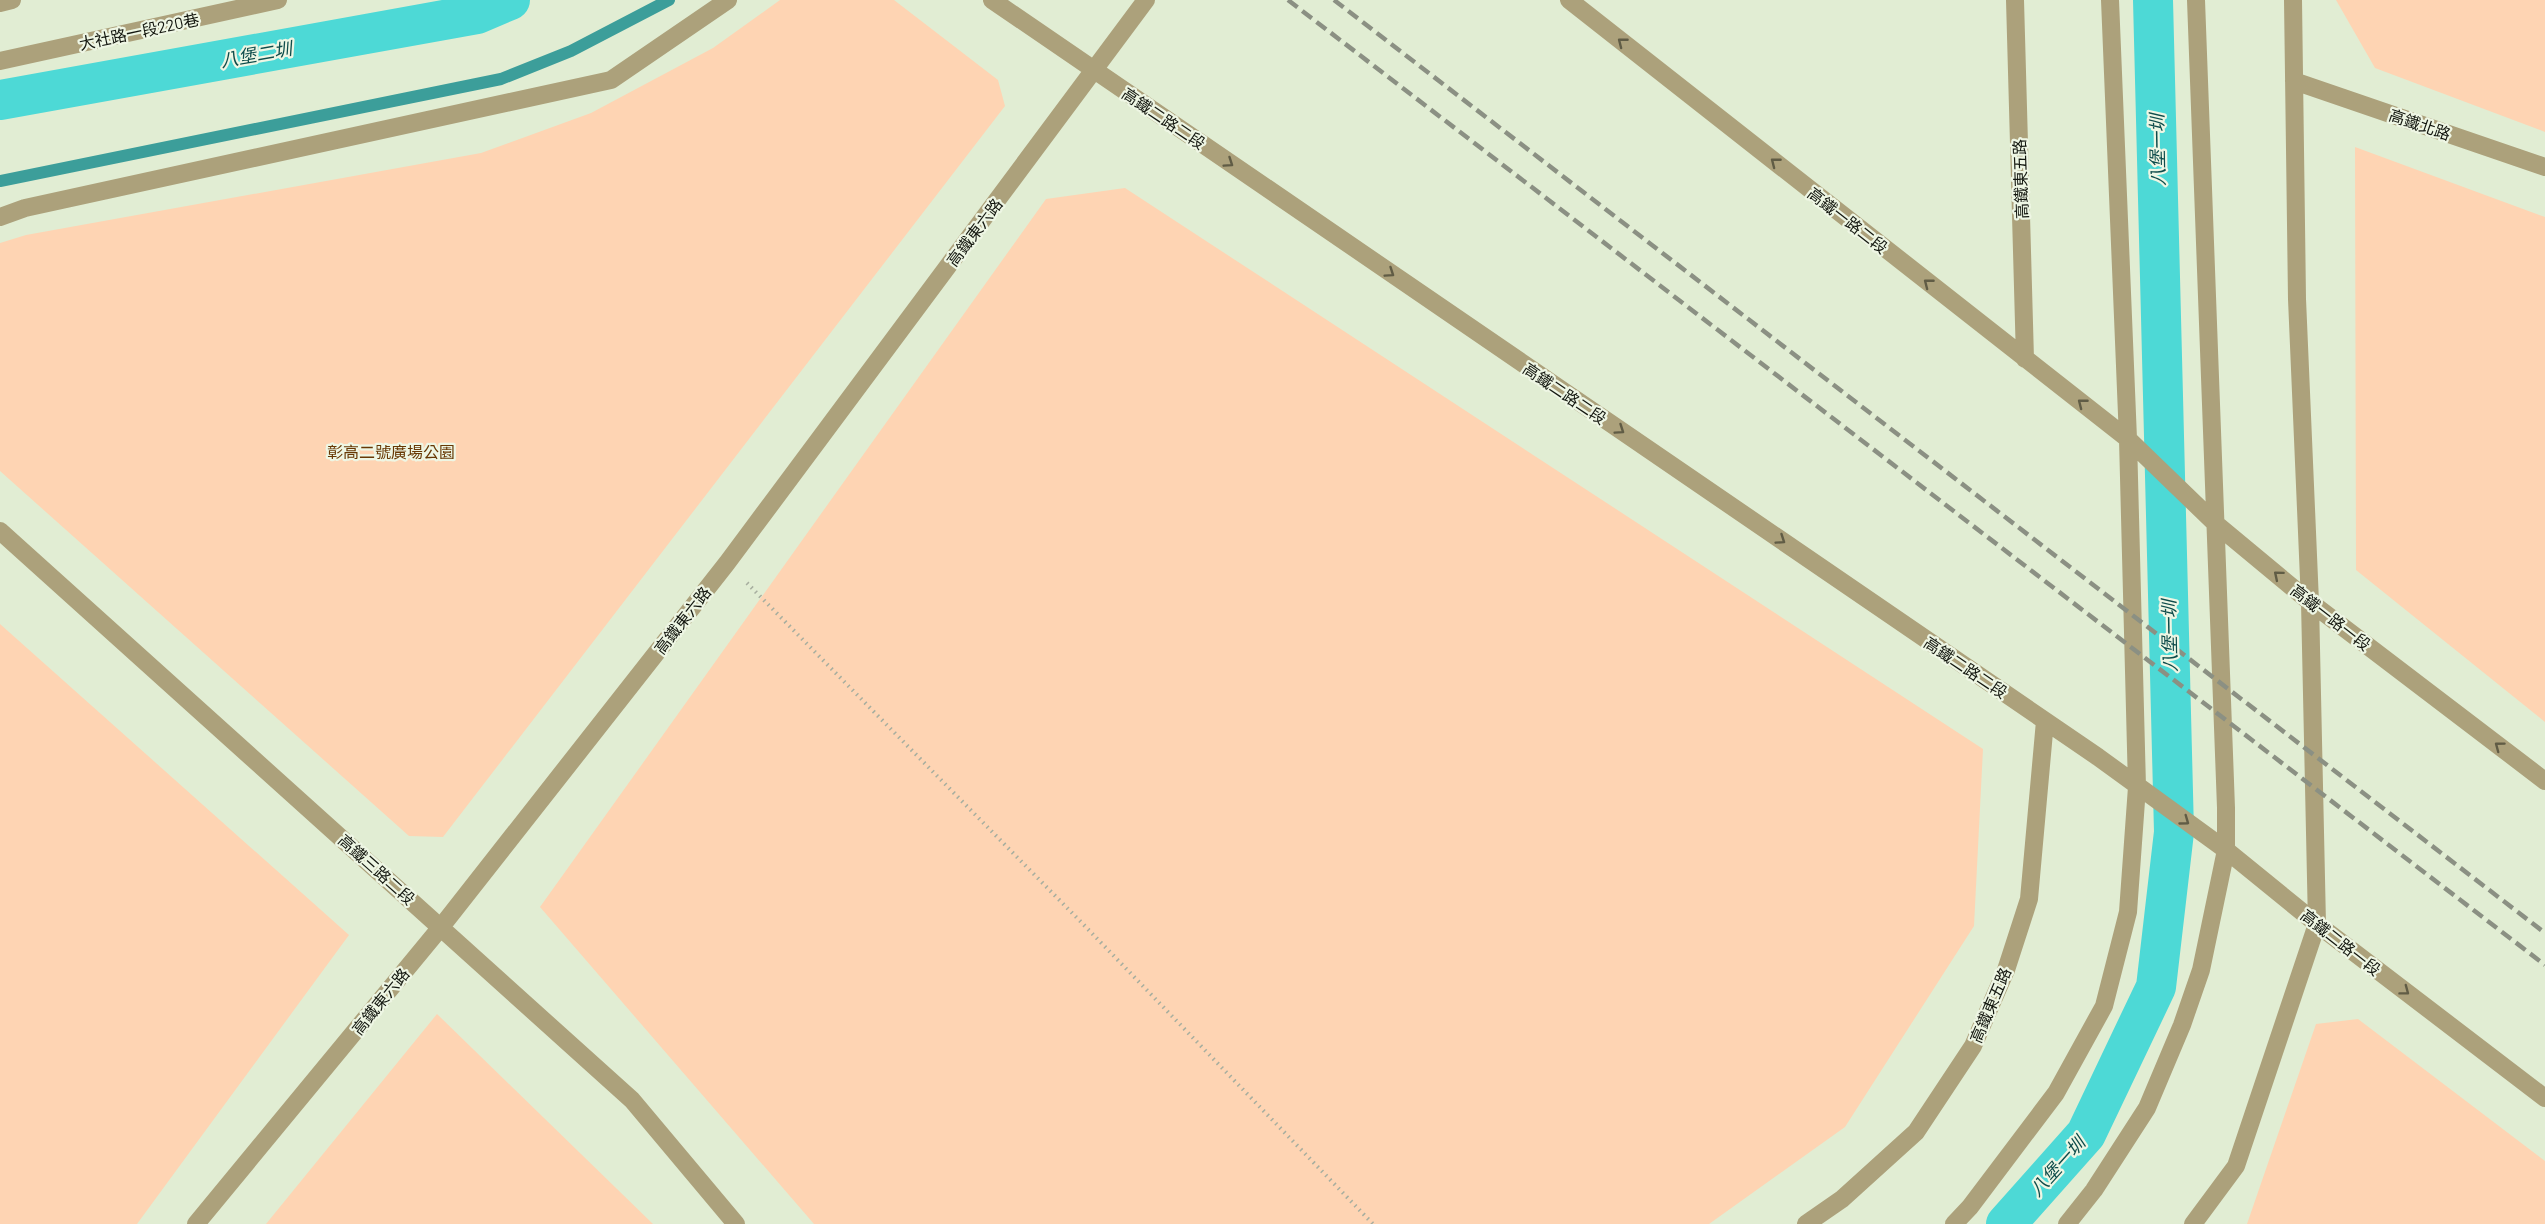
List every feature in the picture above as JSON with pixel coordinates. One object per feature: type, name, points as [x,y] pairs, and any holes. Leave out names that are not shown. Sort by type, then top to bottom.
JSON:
[{"type":"street","points":[[0,3],[12,0]]},
{"type":"street","name":"大社路一段220巷","points":[[0,61],[278,0]]},
{"type":"street","points":[[0,217],[25,208],[610,80],[728,0]]},
{"type":"street","name":"高鐵二路二段","points":[[992,0],[2045,721],[2137,787]]},
{"type":"street","name":"高鐵東六路","points":[[196,1224],[441,927],[727,562],[1146,0]]},
{"type":"street","name":"高鐵一路二段","points":[[1569,0],[2128,439]]},
{"type":"street","name":"高鐵東五路","points":[[2014,0],[2025,359]]},
{"type":"street","points":[[1954,1224],[1970,1208],[2056,1093],[2104,1006],[2128,912],[2137,787],[2128,439],[2110,0]]},
{"type":"street","points":[[2067,1224],[2094,1190],[2147,1108],[2182,1025],[2201,970],[2226,850],[2196,0]]},
{"type":"street","points":[[2193,1224],[2236,1166],[2317,924],[2310,602],[2297,299],[2293,0]]},
{"type":"street","name":"高鐵北路","points":[[2294,81],[2545,166]]},
{"type":"street","name":"高鐵一路一段","points":[[2128,439],[2216,524],[2310,602],[2545,781]]},
{"type":"street","name":"高鐵三路二段","points":[[0,531],[632,1100],[735,1224]]},
{"type":"street","name":"高鐵東五路","points":[[1806,1224],[1842,1199],[1916,1132],[1973,1046],[2006,970],[2029,899],[2045,721]]},
{"type":"street","name":"高鐵二路一段","points":[[2137,787],[2226,850],[2317,924],[2545,1098]]},
{"type":"path","points":[[727,562],[1090,931],[1373,1224]]},
{"type":"shaded area","points":[[0,0],[2545,0],[2545,1224],[0,1224]]},
{"type":"green space","name":"彰高二號廣場公園","points":[[780,0],[894,0],[998,80],[1005,106],[443,837],[409,836],[0,471],[0,243],[26,235],[481,153],[591,113],[713,48]]},
{"type":"green space","points":[[2336,0],[2545,0],[2545,132],[2375,68]]},
{"type":"green space","points":[[2355,147],[2545,217],[2545,722],[2356,570]]},
{"type":"green space","points":[[1125,188],[1983,749],[1974,926],[1845,1127],[1709,1224],[814,1224],[540,907],[1046,199]]},
{"type":"green space","points":[[0,624],[349,935],[137,1224],[0,1224]]},
{"type":"green space","points":[[437,1014],[653,1224],[266,1224]]},
{"type":"green space","points":[[2358,1019],[2545,1161],[2545,1224],[2247,1224],[2316,1024]]},
{"type":"waterway","name":"八堡二圳","points":[[0,100],[477,14],[510,0]]},
{"type":"waterway","points":[[0,181],[501,79],[571,51],[669,0]]},
{"type":"waterway","name":"八堡一圳","points":[[2006,1224],[2086,1134],[2156,987],[2174,832],[2153,0]]},
{"type":"railway","points":[[1288,0],[2545,965]]},
{"type":"railway","points":[[1334,0],[2545,933]]}]
